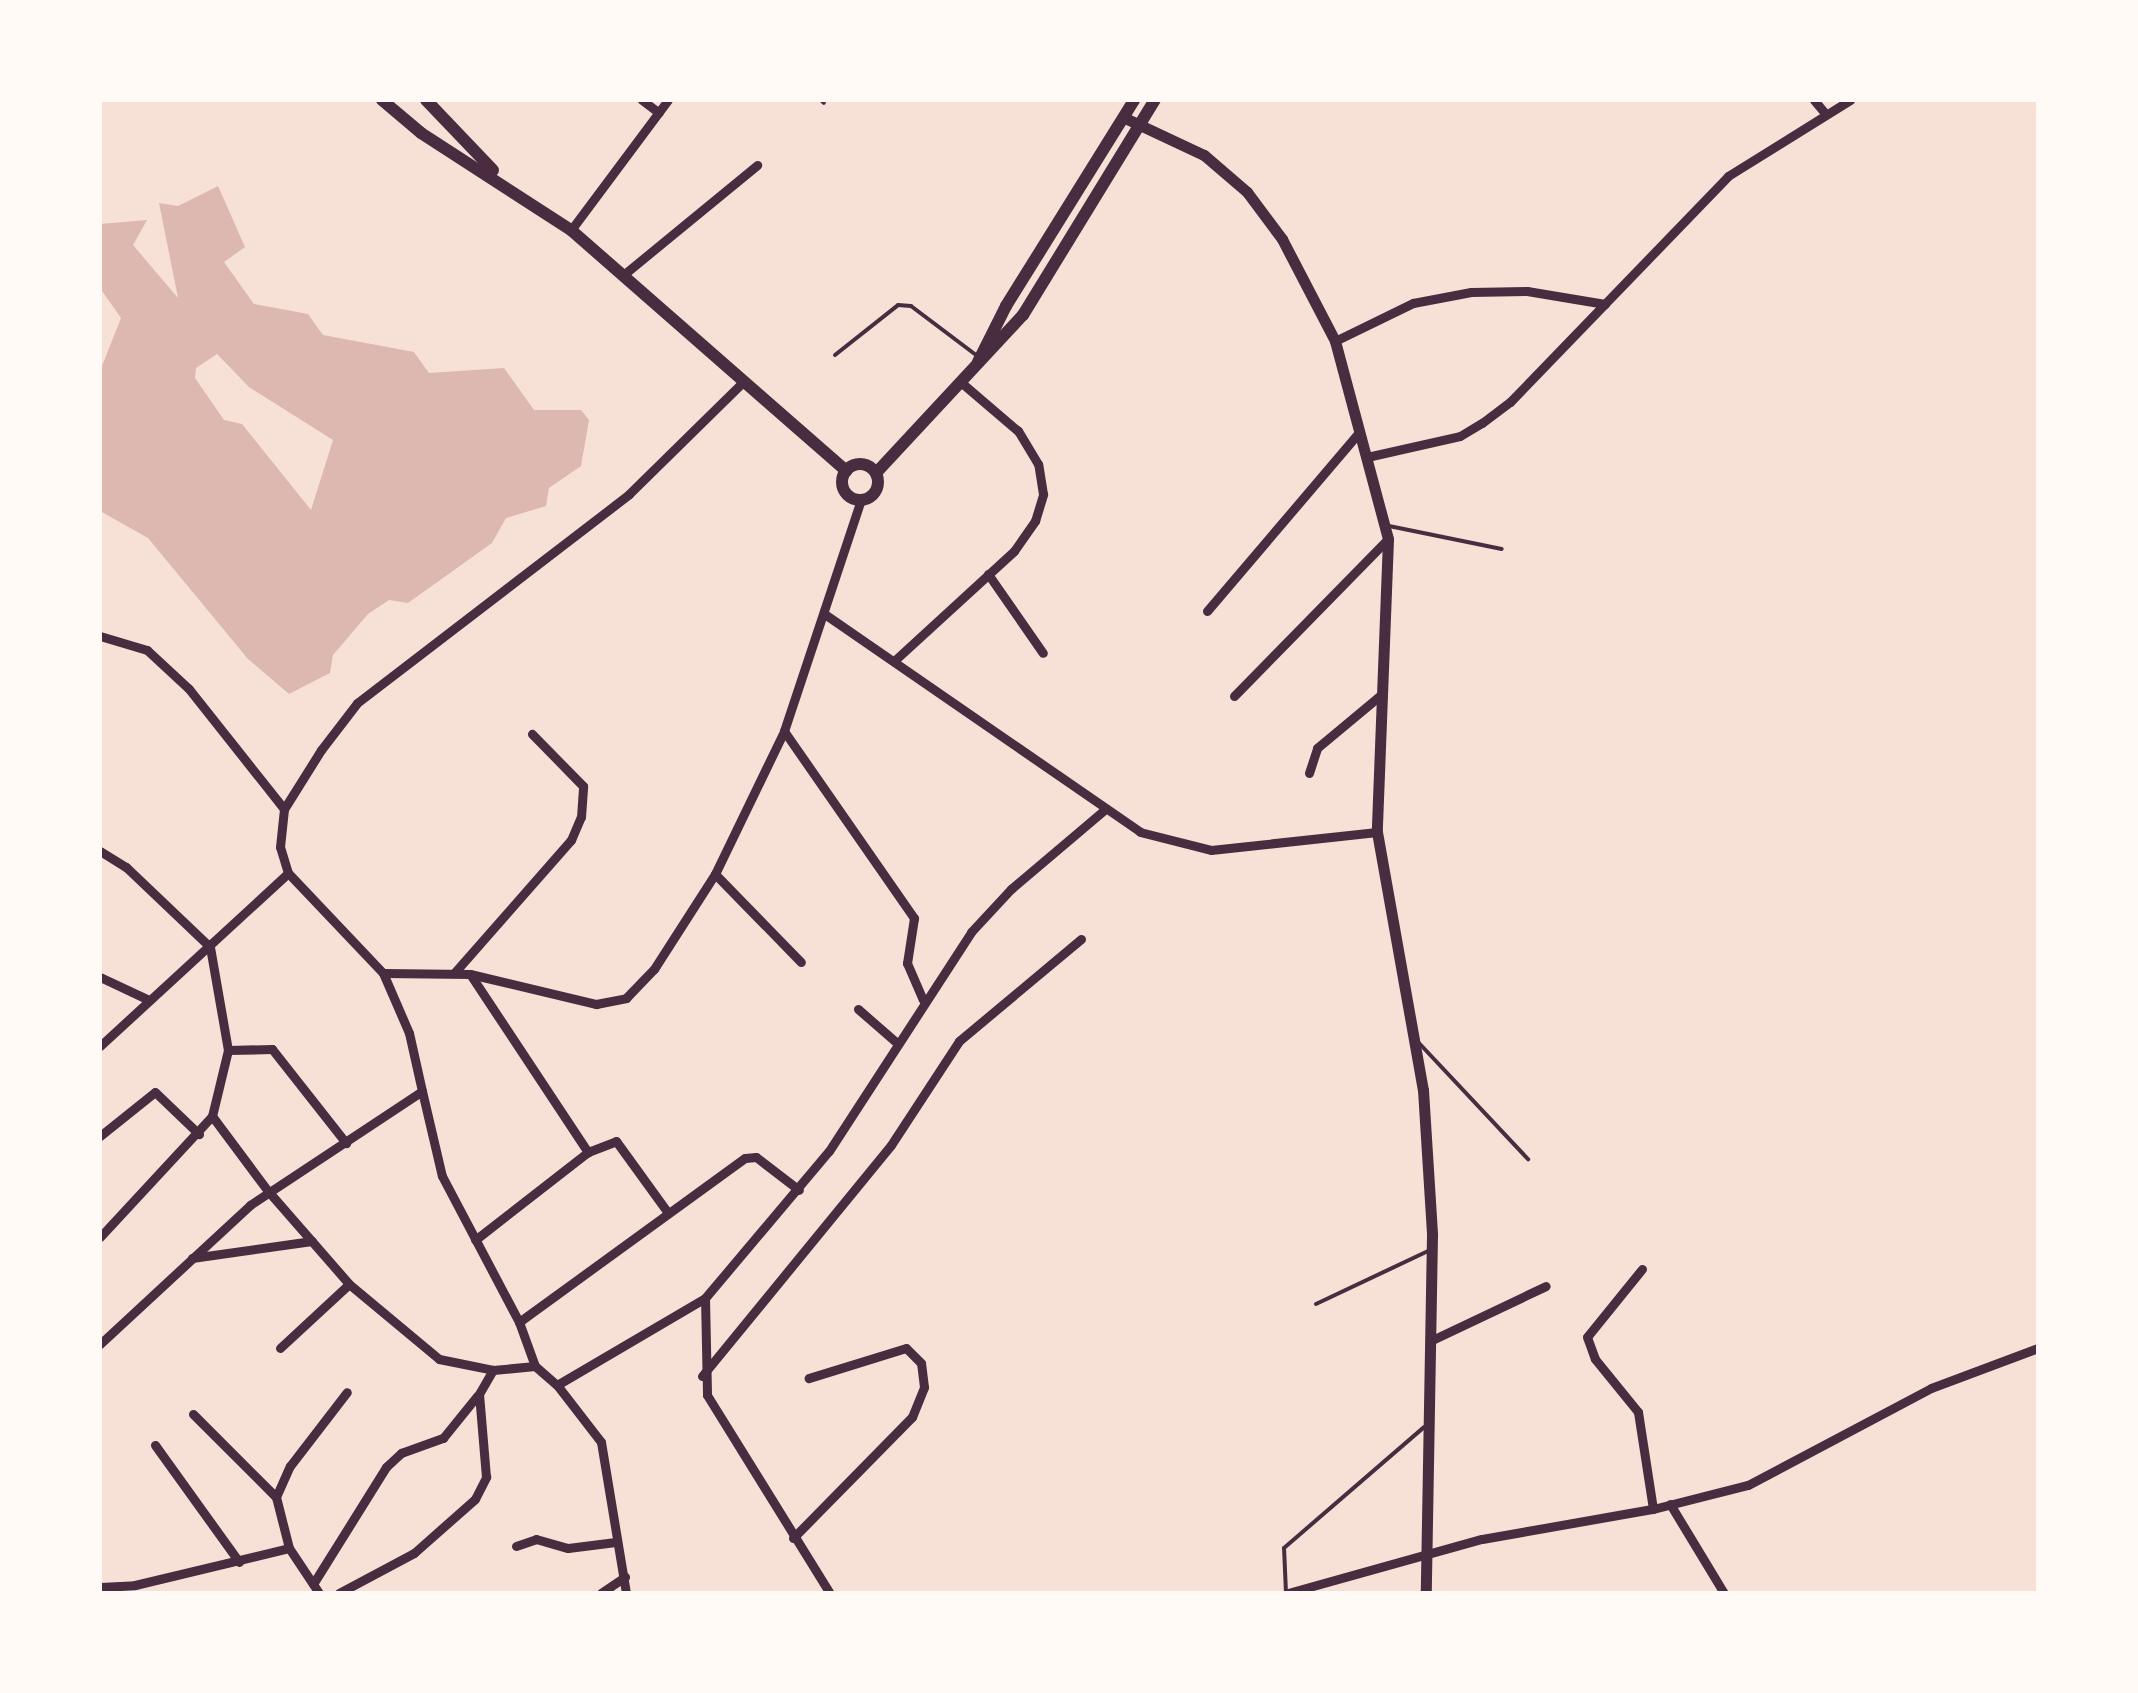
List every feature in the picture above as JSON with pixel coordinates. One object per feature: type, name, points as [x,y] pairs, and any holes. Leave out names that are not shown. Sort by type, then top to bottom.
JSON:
[{"type":"main road","points":[[382,100],[421,133],[505,182],[572,230],[742,383],[846,470]]},
{"type":"main road","points":[[426,100],[505,182]]},
{"type":"main road","points":[[968,379],[1134,100]]},
{"type":"main road","points":[[846,470],[846,493],[862,500],[876,490],[876,473],[968,379],[1023,315],[1155,100]]},
{"type":"main road","points":[[846,470],[862,464],[876,473]]},
{"type":"street","points":[[642,100],[659,113]]},
{"type":"street","points":[[572,230],[668,100]]},
{"type":"street","points":[[1814,100],[1825,114]]},
{"type":"street","points":[[1367,456],[1460,436],[1482,423],[1605,304],[1728,176],[1843,101]]},
{"type":"street","points":[[1126,118],[1204,155],[1247,192],[1310,286],[1335,341],[1388,539],[1377,832],[1414,1038],[1432,1248],[1424,1426],[1426,1593]]},
{"type":"street","points":[[622,276],[757,165]]},
{"type":"street","points":[[1335,341],[1413,303],[1471,292],[1527,291],[1605,304]]},
{"type":"street","points":[[894,660],[988,574],[1035,521],[1043,494],[1038,464],[1018,431],[968,379]]},
{"type":"street","points":[[626,1593],[601,1442],[557,1385],[535,1366],[519,1322],[442,1176],[409,1033],[383,973],[288,874],[278,829],[284,808],[357,703],[629,494],[742,383]]},
{"type":"street","points":[[1207,611],[1360,431]]},
{"type":"street","points":[[383,973],[470,974],[578,1002],[626,998],[654,970],[715,874],[784,732],[862,500]]},
{"type":"street","points":[[1234,696],[1388,539]]},
{"type":"street","points":[[988,574],[1043,653]]},
{"type":"street","points":[[826,615],[1104,810],[1177,845],[1246,848],[1377,832]]},
{"type":"street","points":[[100,636],[147,650],[189,689],[284,808]]},
{"type":"street","points":[[1309,773],[1317,748],[1385,691]]},
{"type":"street","points":[[784,732],[914,918],[907,963],[922,1000]]},
{"type":"street","points":[[455,972],[571,840],[580,817],[583,786],[532,734]]},
{"type":"street","points":[[557,1385],[705,1298],[799,1190],[922,1000],[1010,888],[1104,810]]},
{"type":"street","points":[[100,852],[126,867],[210,947],[228,1050],[212,1116],[100,1237]]},
{"type":"street","points":[[100,1046],[288,874]]},
{"type":"street","points":[[715,874],[801,962]]},
{"type":"street","points":[[702,1376],[891,1146],[959,1041],[1081,939]]},
{"type":"street","points":[[470,974],[588,1152]]},
{"type":"street","points":[[100,977],[147,999]]},
{"type":"street","points":[[858,1009],[897,1043]]},
{"type":"street","points":[[228,1050],[272,1049],[346,1143]]},
{"type":"street","points":[[100,1344],[268,1192],[422,1091]]},
{"type":"street","points":[[100,1136],[155,1092],[199,1134]]},
{"type":"street","points":[[212,1116],[268,1192],[349,1284],[438,1358],[493,1370],[535,1366]]},
{"type":"street","points":[[476,1240],[588,1152],[616,1140],[666,1210]]},
{"type":"street","points":[[519,1322],[666,1210],[745,1158],[756,1157],[799,1190]]},
{"type":"street","points":[[192,1258],[312,1241]]},
{"type":"street","points":[[1642,1270],[1587,1337],[1596,1358],[1638,1412],[1653,1509]]},
{"type":"street","points":[[280,1348],[349,1284]]},
{"type":"street","points":[[1430,1341],[1546,1286]]},
{"type":"street","points":[[705,1298],[702,1376],[707,1395],[830,1593]]},
{"type":"street","points":[[793,1538],[912,1417],[924,1388],[921,1364],[906,1348],[809,1378]]},
{"type":"street","points":[[1287,1593],[1428,1553],[1653,1509],[1748,1485],[1931,1388],[2038,1348]]},
{"type":"street","points":[[193,1414],[276,1497],[290,1548],[316,1588],[386,1467],[401,1453],[442,1438],[479,1394],[493,1370]]},
{"type":"street","points":[[276,1497],[290,1466],[348,1392]]},
{"type":"street","points":[[339,1593],[414,1553],[475,1498],[486,1477],[479,1394]]},
{"type":"street","points":[[155,1445],[238,1562]]},
{"type":"street","points":[[1670,1504],[1724,1593]]},
{"type":"street","points":[[516,1546],[536,1540],[568,1548],[616,1542]]},
{"type":"street","points":[[100,1587],[238,1562],[290,1548]]},
{"type":"street","points":[[601,1593],[625,1577]]},
{"type":"lane","points":[[835,356],[898,305],[911,306],[980,358]]},
{"type":"lane","points":[[1384,525],[1502,549]]},
{"type":"lane","points":[[1414,1038],[1528,1159]]},
{"type":"lane","points":[[1316,1304],[1432,1248]]},
{"type":"lane","points":[[1287,1593],[1282,1561],[1293,1538],[1424,1426]]},
{"type":"shaded area","points":[[218,186],[245,247],[224,262],[254,304],[308,314],[323,335],[414,352],[429,373],[504,368],[534,410],[581,410],[589,420],[581,466],[549,488],[546,506],[506,518],[492,543],[408,603],[389,600],[368,614],[333,655],[330,673],[289,694],[248,659],[148,538],[100,511],[100,371],[121,318],[100,288],[100,224],[147,220],[133,245],[178,298],[159,203],[178,206]],"holes":[[[217,354],[249,387],[333,440],[311,510],[242,424],[224,420],[195,378],[196,368]]]}]
